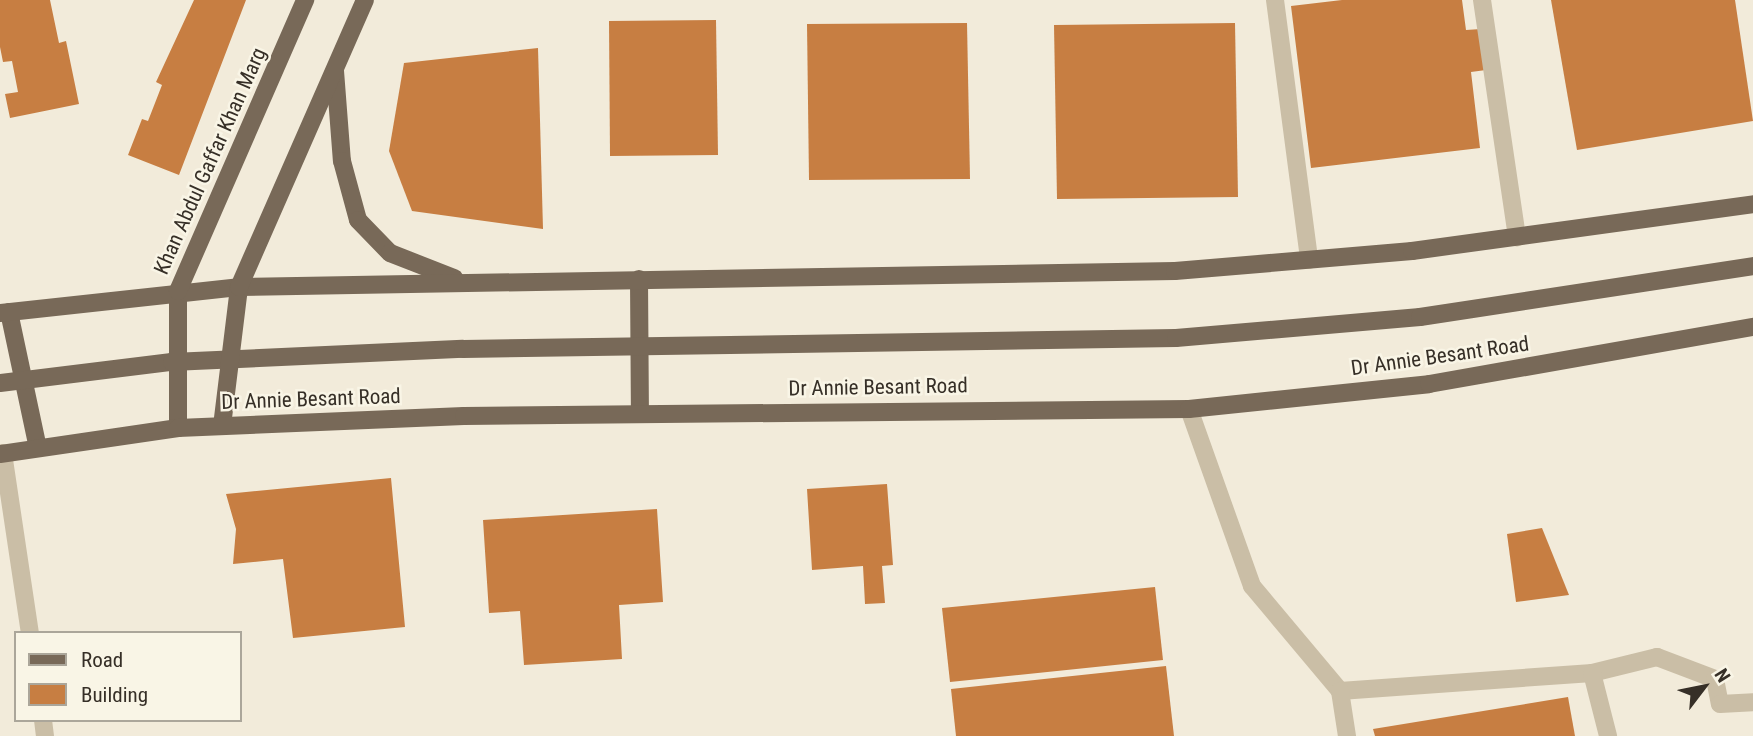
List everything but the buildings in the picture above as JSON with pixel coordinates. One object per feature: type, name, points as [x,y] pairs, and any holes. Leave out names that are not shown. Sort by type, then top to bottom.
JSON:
[{"type":"main road","name":"Khan Abdul Gaffar Khan Marg","points":[[178,428],[178,291],[305,0]]},
{"type":"main road","points":[[222,426],[239,287],[365,0]]},
{"type":"main road","points":[[335,67],[342,160],[358,220],[390,253],[462,282]]},
{"type":"main road","points":[[38,448],[5,312],[178,291],[239,287],[1175,271],[1308,260],[1517,237],[1753,204]]},
{"type":"main road","name":"Dr Annie Besant Road","points":[[0,383],[172,362],[463,349],[1176,338],[1420,317],[1753,266]]},
{"type":"main road","points":[[639,279],[640,413]]},
{"type":"main road","name":"Dr Annie Besant Road","points":[[2,454],[178,428],[222,426],[640,413],[1189,410],[1429,384],[1753,327]]},
{"type":"lane","points":[[1275,0],[1308,260]]},
{"type":"lane","points":[[1482,0],[1517,237]]},
{"type":"lane","points":[[1189,410],[1252,586],[1340,691],[1347,736]]},
{"type":"lane","points":[[2,454],[30,631]]},
{"type":"lane","points":[[1340,691],[1592,673],[1657,657],[1715,678],[1720,704],[1753,702]]},
{"type":"lane","points":[[1592,673],[1608,736]]}]
